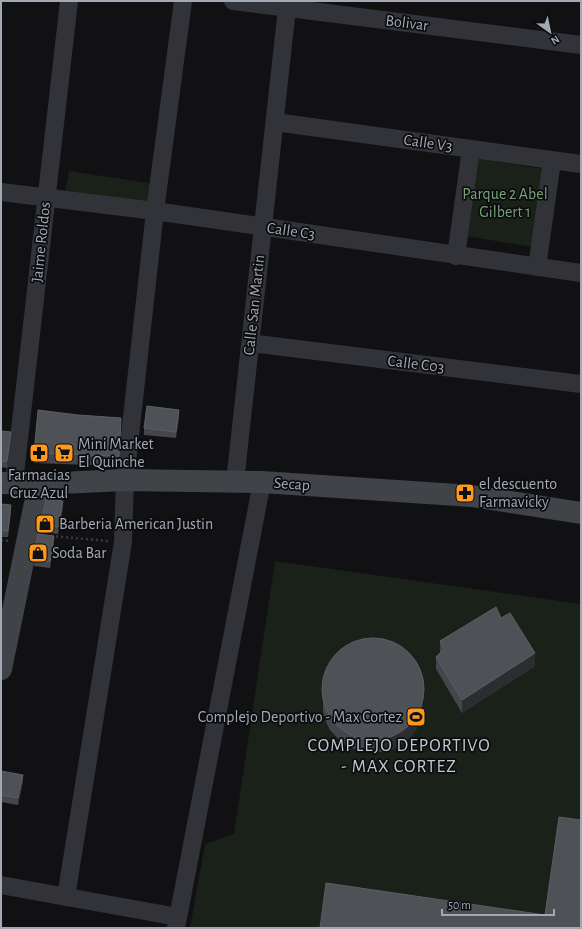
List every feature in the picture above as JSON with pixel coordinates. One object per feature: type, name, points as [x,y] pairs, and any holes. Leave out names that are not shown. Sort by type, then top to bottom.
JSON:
[{"type":"street","name":"Jaime Roldos","points":[[8,483],[46,198],[69,1]]},
{"type":"street","points":[[66,897],[122,542],[125,480],[155,211],[183,1]]},
{"type":"street","name":"Bolivar","points":[[233,1],[255,2],[288,8],[581,45]]},
{"type":"street","name":"Calle San Martin","points":[[235,482],[288,8]]},
{"type":"street","name":"Calle V3","points":[[275,122],[581,164]]},
{"type":"street","points":[[456,256],[471,149]]},
{"type":"street","points":[[537,267],[552,160]]},
{"type":"street","name":"Calle C3","points":[[1,192],[155,211],[581,273]]},
{"type":"street","name":"Calle C03","points":[[250,343],[581,384]]},
{"type":"street","name":"Secap","points":[[8,483],[39,484],[125,480],[262,482],[472,496],[581,513]]},
{"type":"street","points":[[1,885],[66,897],[177,923],[262,482]]},
{"type":"street","points":[[1,670],[39,484]]},
{"type":"path","points":[[29,534],[122,542]]},
{"type":"green space","name":"Parque 2 Abel Gilbert 1","points":[[478,159],[544,169],[532,247],[466,236]]},
{"type":"green space","points":[[69,171],[155,184],[152,202],[65,192]]},
{"type":"green space","name":"Complejo Deportivo - Max Cortez","points":[[275,561],[581,604],[581,832],[545,927],[190,928],[205,844],[234,834]]},
{"type":"building","points":[[147,406],[179,410],[176,432],[144,428]]},
{"type":"building","points":[[38,410],[121,418],[119,456],[34,453]]},
{"type":"building","points":[[1,431],[11,432],[7,461],[1,461]]},
{"type":"building","points":[[46,499],[63,501],[58,527],[41,525]]},
{"type":"building","points":[[1,504],[11,505],[8,531],[1,530]]},
{"type":"building","points":[[38,534],[54,536],[50,562],[34,559]]},
{"type":"building","points":[[496,607],[501,618],[510,613],[535,653],[462,700],[436,657],[444,649],[440,641]]},
{"type":"building","points":[[373,638],[392,642],[409,653],[420,670],[424,689],[420,708],[409,725],[392,736],[373,740],[354,736],[337,725],[326,708],[322,689],[326,670],[337,653],[354,642]]},
{"type":"building","points":[[1,771],[23,775],[18,798],[1,795]]},
{"type":"building","points":[[559,817],[581,820],[581,926],[578,928],[320,928],[326,883],[545,915]]},
{"type":"place","name":"Farmacias Cruz Azul","points":[[39,453]]},
{"type":"place","name":"Mini Market El Quinche","points":[[64,453]]},
{"type":"place","name":"el descuento Farmavicky","points":[[465,493]]},
{"type":"place","name":"Barberia American Justin","points":[[45,524]]},
{"type":"place","name":"Soda Bar","points":[[38,553]]},
{"type":"place","name":"Complejo Deportivo - Max Cortez","points":[[416,717]]},
{"type":"district","name":"COMPLEJO DEPORTIVO - MAX CORTEZ","points":[[399,756]]}]
